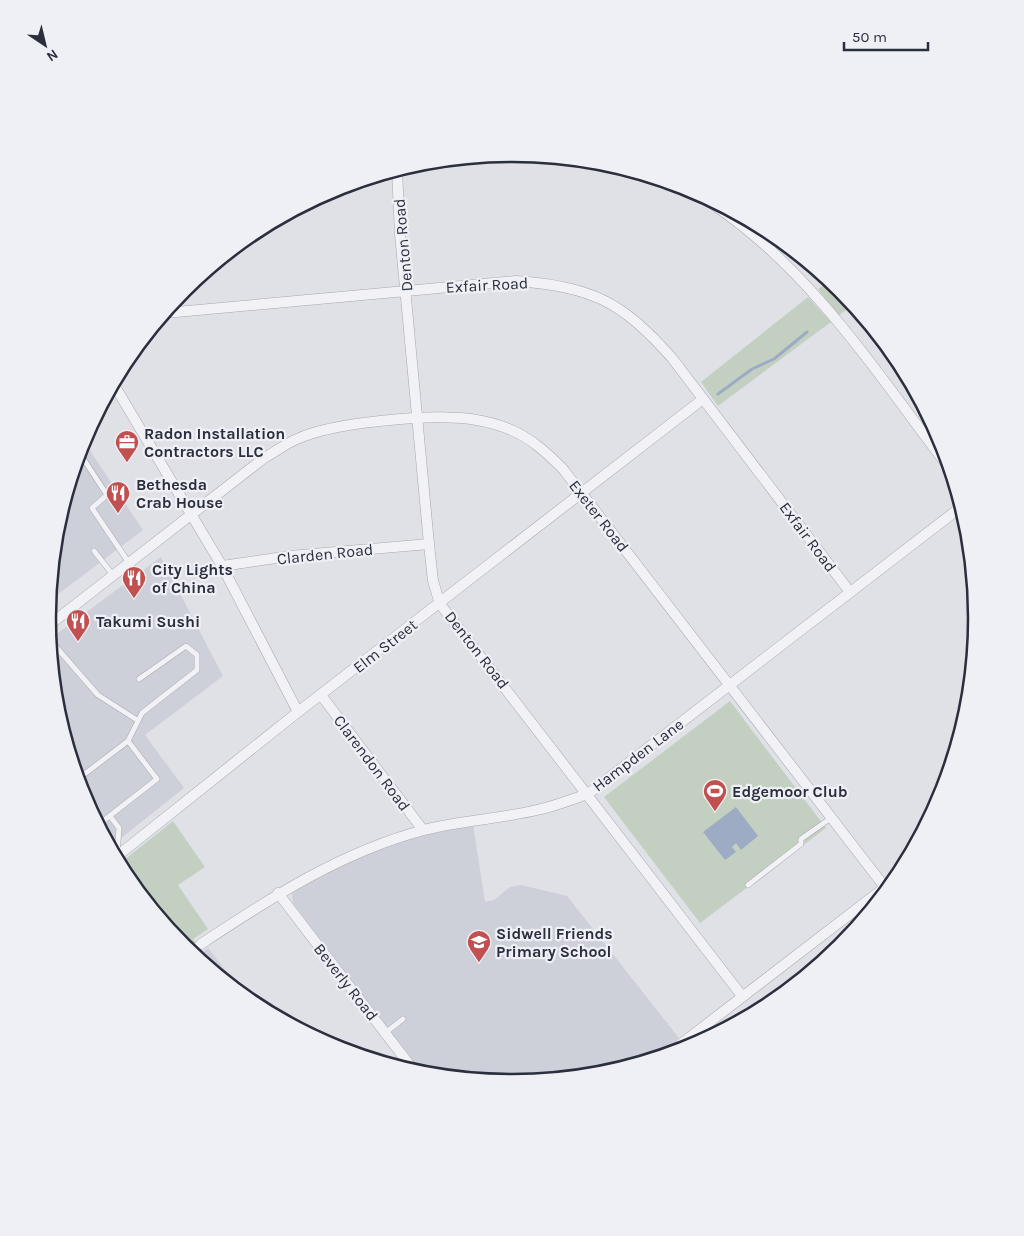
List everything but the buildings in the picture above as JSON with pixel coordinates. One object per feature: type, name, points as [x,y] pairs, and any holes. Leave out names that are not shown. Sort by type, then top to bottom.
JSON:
[{"type":"street","name":"Denton Road","points":[[398,177],[400,234],[429,544],[433,581],[440,604],[742,996]]},
{"type":"street","points":[[744,225],[759,238],[815,296],[936,450]]},
{"type":"street","name":"Exfair Road","points":[[175,312],[516,281],[555,284],[588,292],[618,306],[646,329],[703,399],[850,592]]},
{"type":"street","points":[[117,390],[222,566],[298,712]]},
{"type":"street","name":"Elm Street","points":[[121,852],[298,712],[703,399]]},
{"type":"street","name":"Exeter Road","points":[[56,620],[264,458],[297,439],[342,426],[418,419],[470,419],[495,424],[513,430],[545,451],[583,493],[882,884]]},
{"type":"street","name":"Hampden Lane","points":[[197,946],[278,893],[346,857],[423,830],[468,820],[540,809],[588,794],[955,512]]},
{"type":"street","name":"Clarden Road","points":[[222,566],[290,556],[429,544]]},
{"type":"street","name":"Clarendon Road","points":[[321,695],[423,830]]},
{"type":"street","name":"Beverly Road","points":[[278,893],[407,1061]]},
{"type":"street","points":[[689,1038],[869,901]]},
{"type":"lane","points":[[85,460],[107,495],[92,508],[129,563]]},
{"type":"lane","points":[[94,551],[114,575]]},
{"type":"lane","points":[[84,774],[128,741],[142,713],[197,670],[197,655],[186,646],[139,679]]},
{"type":"lane","points":[[57,648],[98,695],[137,720]]},
{"type":"lane","points":[[103,820],[158,779],[128,741]]},
{"type":"lane","points":[[110,816],[119,828],[117,846]]},
{"type":"lane","points":[[748,885],[801,844],[801,839],[831,818]]},
{"type":"lane","points":[[385,1033],[403,1019]]},
{"type":"shaded area","points":[[89,449],[143,530],[57,595],[65,529],[80,472]]},
{"type":"shaded area","points":[[161,557],[223,676],[145,735],[184,788],[115,843],[91,792],[72,736],[60,677],[57,634]]},
{"type":"shaded area","name":"Sidwell Friends Primary School","points":[[473,824],[485,902],[494,900],[510,887],[521,885],[567,896],[679,1038],[669,1046],[630,1058],[601,1065],[542,1073],[482,1073],[415,1063],[293,903],[292,894],[297,887],[366,854],[411,839]]},
{"type":"shaded area","points":[[208,948],[229,975],[212,961],[203,952]]},
{"type":"green space","points":[[823,286],[847,309],[838,316],[818,289]]},
{"type":"green space","points":[[808,297],[831,322],[718,406],[701,382]]},
{"type":"green space","name":"Edgemoor Club","points":[[730,701],[826,828],[700,923],[604,797]]},
{"type":"green space","points":[[173,821],[205,867],[178,885],[208,929],[193,939],[203,952],[169,918],[150,895],[125,859]]},
{"type":"water","points":[[736,807],[758,836],[741,850],[736,843],[732,847],[736,852],[725,860],[703,832]]},
{"type":"waterway","points":[[718,394],[752,369],[774,359],[807,332]]},
{"type":"place","name":"Radon Installation Contractors LLC","points":[[127,463]]},
{"type":"place","name":"Bethesda Crab House","points":[[118,514]]},
{"type":"place","name":"City Lights of China","points":[[134,599]]},
{"type":"place","name":"Takumi Sushi","points":[[78,642]]},
{"type":"place","name":"Edgemoor Club","points":[[715,812]]},
{"type":"place","name":"Sidwell Friends Primary School","points":[[479,963]]}]
